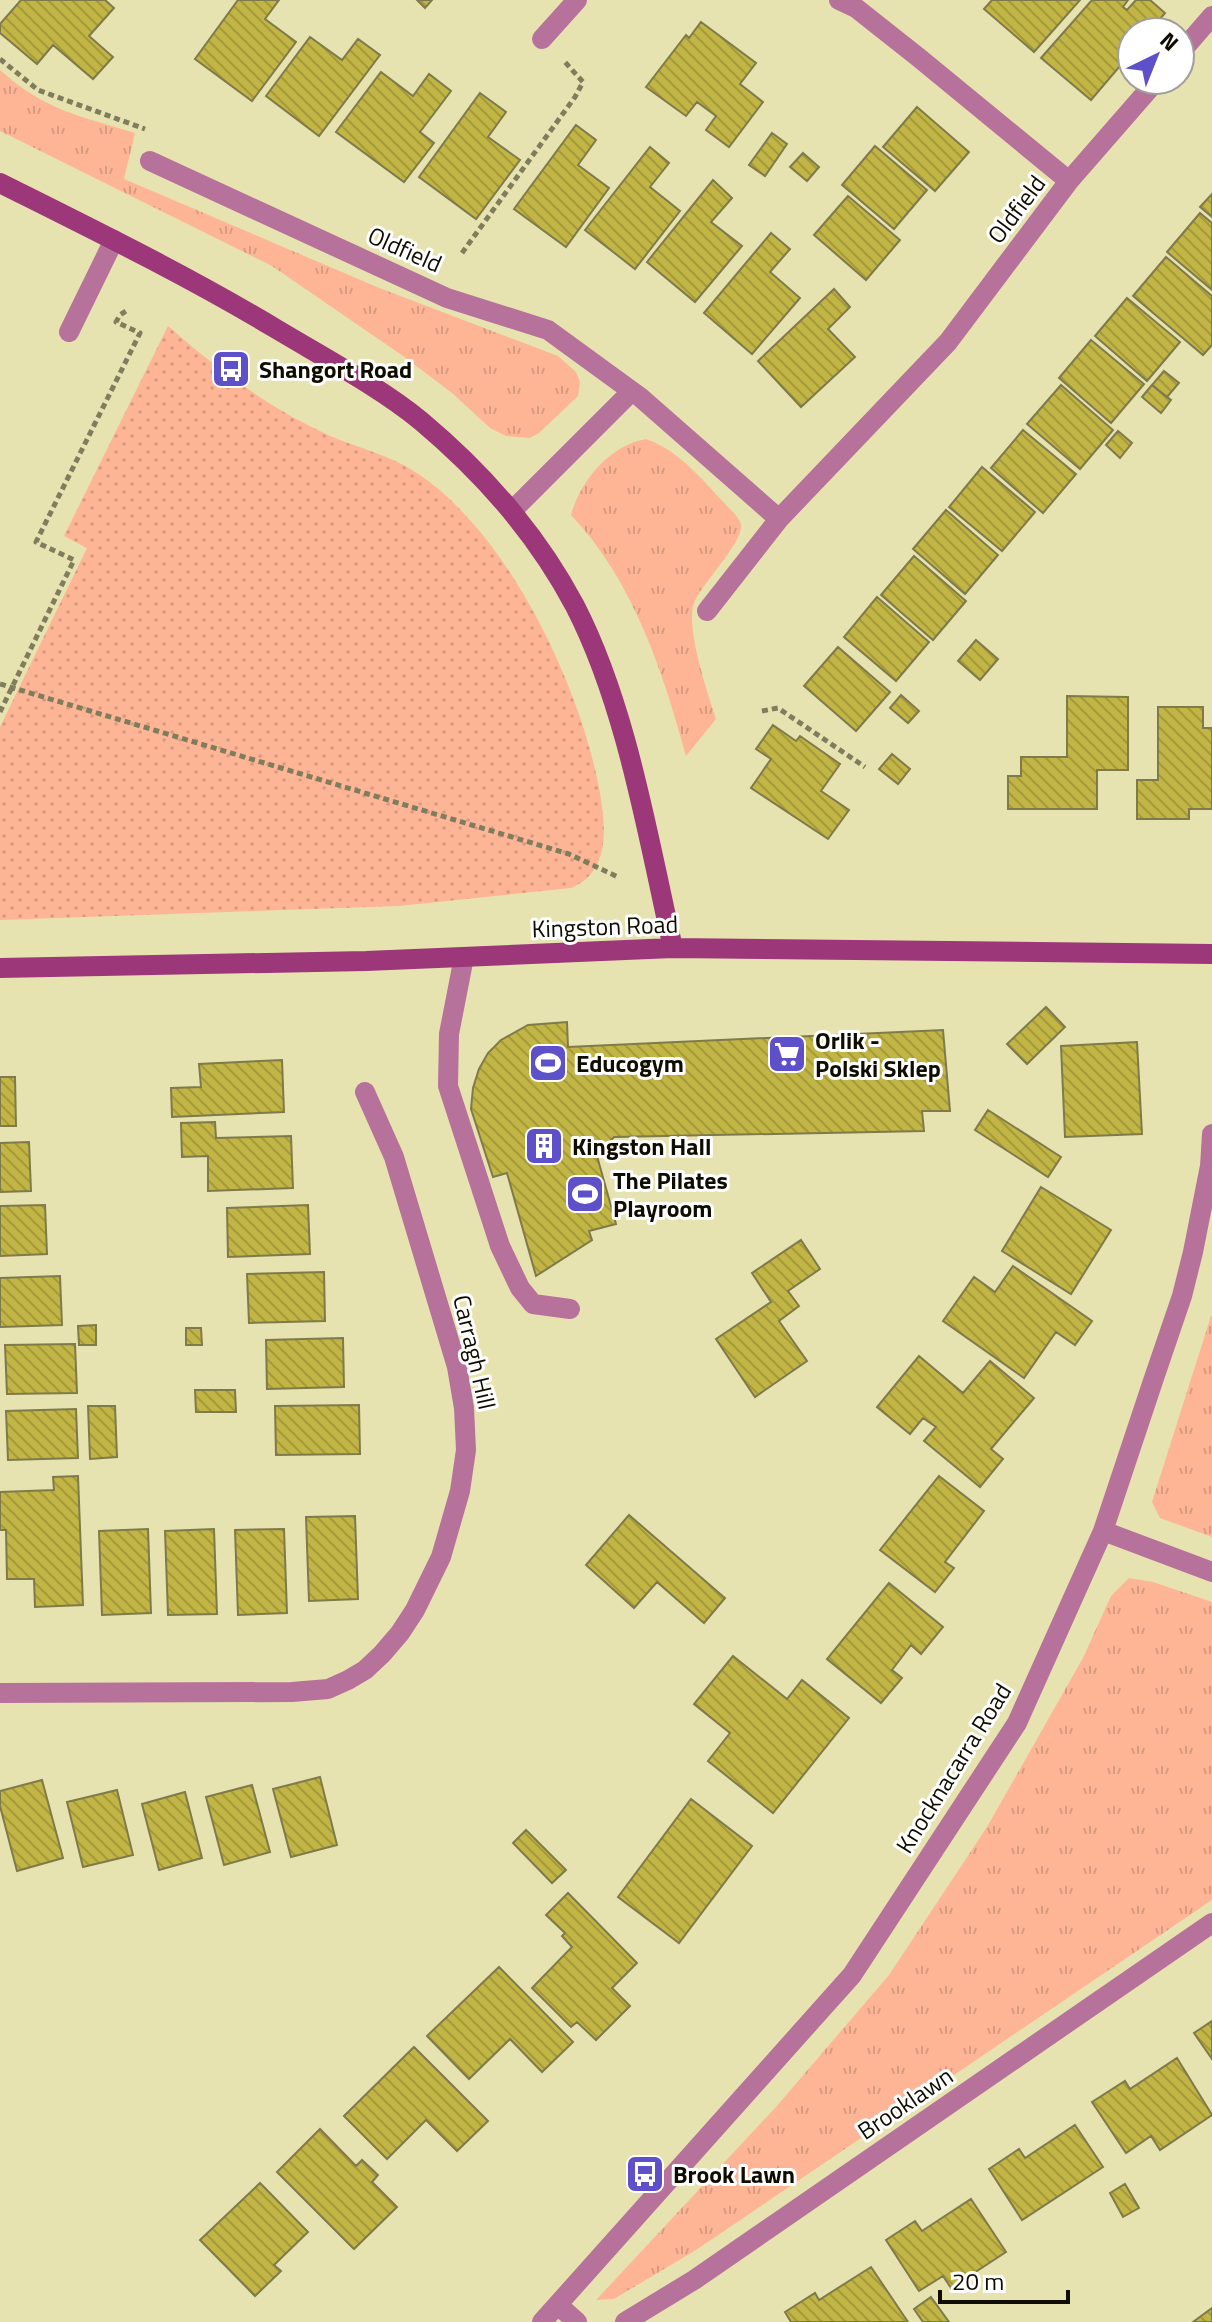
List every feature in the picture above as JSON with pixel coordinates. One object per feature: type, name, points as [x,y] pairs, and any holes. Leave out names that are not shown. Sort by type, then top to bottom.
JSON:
[{"type":"main road","points":[[0,183],[228,300],[332,362],[419,420],[474,469],[512,511],[546,556],[575,607],[599,661],[631,763],[673,948]]},
{"type":"main road","name":"Kingston Road","points":[[0,968],[366,961],[673,948],[1212,954]]},
{"type":"street","points":[[542,39],[577,0]]},
{"type":"street","name":"Oldfield","points":[[839,0],[856,8],[1069,181]]},
{"type":"street","points":[[1196,34],[1212,16]]},
{"type":"street","name":"Oldfield","points":[[707,611],[779,519],[948,342],[1069,181],[1143,96]]},
{"type":"street","name":"Oldfield","points":[[150,161],[447,298],[548,330],[632,391],[779,519]]},
{"type":"street","points":[[69,332],[114,240]]},
{"type":"street","points":[[512,511],[632,391]]},
{"type":"street","points":[[464,957],[449,1034],[448,1086],[500,1246],[520,1288],[533,1304],[570,1309]]},
{"type":"street","name":"Carragh Hill","points":[[0,1693],[292,1692],[328,1689],[365,1670],[382,1654],[415,1610],[441,1557],[453,1519],[466,1450],[464,1408],[457,1367],[394,1157],[365,1092]]},
{"type":"street","name":"Knocknacarra Road","points":[[542,2322],[852,1975],[1017,1723],[1103,1531],[1182,1296],[1206,1190],[1212,1134]]},
{"type":"street","points":[[1103,1531],[1212,1572]]},
{"type":"street","name":"Brooklawn","points":[[625,2322],[694,2280],[1212,1923]]},
{"type":"street","points":[[558,2305],[577,2322]]},
{"type":"path","points":[[462,253],[583,82],[542,39]]},
{"type":"path","points":[[0,59],[38,90],[152,131]]},
{"type":"path","points":[[0,712],[74,560],[36,542],[140,333],[116,322],[129,309]]},
{"type":"path","points":[[0,684],[569,854],[618,877]]},
{"type":"path","points":[[762,711],[778,708],[865,767]]},
{"type":"green space","points":[[0,70],[48,103],[135,133],[124,179],[377,287],[558,356],[576,372],[580,382],[578,396],[530,438],[506,436],[490,428],[452,393],[403,356],[272,266],[0,131]]},
{"type":"green space","points":[[168,326],[264,400],[328,435],[385,456],[417,473],[450,500],[482,534],[536,616],[558,661],[590,751],[600,793],[604,835],[599,860],[584,881],[571,888],[399,906],[0,920],[0,727],[87,548],[64,536]]},
{"type":"green space","points":[[646,439],[683,461],[741,524],[736,541],[694,603],[695,643],[716,719],[686,756],[656,660],[629,598],[612,568],[571,515],[581,490],[598,466],[620,449]]},
{"type":"green space","points":[[1211,1316],[1212,1537],[1160,1518],[1152,1502]]},
{"type":"green space","points":[[1129,1578],[1153,1582],[1212,1602],[1212,1900],[696,2250],[614,2299],[596,2300],[776,2107],[889,1975],[987,1827],[1083,1658],[1111,1596]]},
{"type":"building","points":[[21,0],[105,0],[114,8],[89,36],[113,57],[93,79],[53,45],[37,64],[0,33],[0,24]]},
{"type":"building","points":[[238,0],[279,0],[265,19],[296,42],[252,101],[195,59]]},
{"type":"building","points":[[417,0],[432,0],[425,8]]},
{"type":"building","points":[[992,0],[1080,0],[1034,52],[984,9]]},
{"type":"building","points":[[1092,0],[1128,0],[1123,7],[1127,10],[1136,0],[1150,0],[1165,13],[1162,16],[1116,16],[1116,71],[1091,100],[1041,58]]},
{"type":"building","points":[[701,22],[756,63],[740,84],[763,102],[729,147],[706,130],[716,116],[697,102],[686,116],[646,87],[686,35],[689,38]]},
{"type":"building","points":[[310,37],[342,60],[358,39],[380,55],[319,136],[266,96]]},
{"type":"building","points":[[381,72],[413,96],[429,74],[451,91],[420,132],[434,143],[404,182],[336,132]]},
{"type":"building","points":[[480,93],[506,112],[488,137],[520,160],[476,219],[419,177]]},
{"type":"building","points":[[917,107],[969,152],[935,191],[883,147]]},
{"type":"building","points":[[576,125],[596,140],[578,165],[609,188],[566,247],[514,209]]},
{"type":"building","points":[[772,133],[787,144],[765,176],[749,165]]},
{"type":"building","points":[[875,146],[927,190],[894,229],[842,185]]},
{"type":"building","points":[[650,147],[669,163],[650,187],[680,211],[635,269],[585,230]]},
{"type":"building","points":[[803,153],[819,167],[807,181],[790,167]]},
{"type":"building","points":[[713,180],[732,198],[711,222],[742,246],[695,302],[647,262]]},
{"type":"building","points":[[1212,194],[1212,217],[1200,207]]},
{"type":"building","points":[[848,196],[900,240],[866,280],[814,235]]},
{"type":"building","points":[[1200,213],[1212,223],[1212,290],[1167,252]]},
{"type":"building","points":[[771,233],[790,249],[770,272],[800,298],[752,354],[704,313]]},
{"type":"building","points":[[1166,257],[1212,296],[1212,345],[1203,355],[1133,296]]},
{"type":"building","points":[[834,289],[850,307],[828,329],[855,357],[801,407],[758,361]]},
{"type":"building","points":[[1127,298],[1180,342],[1147,381],[1095,336]]},
{"type":"building","points":[[1091,340],[1144,384],[1111,423],[1059,378]]},
{"type":"building","points":[[1164,371],[1179,383],[1167,397],[1152,385]]},
{"type":"building","points":[[1061,385],[1113,430],[1080,469],[1027,424]]},
{"type":"building","points":[[1152,385],[1171,400],[1161,413],[1142,397]]},
{"type":"building","points":[[1023,430],[1076,474],[1043,513],[991,468]]},
{"type":"building","points":[[1118,431],[1132,443],[1120,458],[1106,445]]},
{"type":"building","points":[[982,467],[1035,512],[1002,551],[949,507]]},
{"type":"building","points":[[946,510],[998,555],[965,594],[913,549]]},
{"type":"building","points":[[914,556],[966,601],[933,640],[881,595]]},
{"type":"building","points":[[877,597],[929,642],[896,681],[844,637]]},
{"type":"building","points":[[976,640],[998,659],[980,680],[958,661]]},
{"type":"building","points":[[838,647],[890,692],[856,731],[804,686]]},
{"type":"building","points":[[901,695],[919,711],[908,723],[890,708]]},
{"type":"building","points":[[1067,696],[1128,697],[1128,770],[1097,770],[1097,809],[1008,809],[1008,776],[1021,776],[1021,757],[1067,757]]},
{"type":"building","points":[[1158,707],[1203,707],[1203,728],[1212,728],[1212,809],[1189,809],[1189,819],[1137,819],[1137,780],[1158,780]]},
{"type":"building","points":[[773,725],[796,741],[800,736],[840,764],[821,791],[849,810],[828,839],[751,788],[771,759],[756,749]]},
{"type":"building","points":[[892,754],[910,769],[898,784],[879,769]]},
{"type":"building","points":[[1046,1007],[1065,1027],[1027,1064],[1007,1044]]},
{"type":"building","name":"Kingston Hall","points":[[567,1022],[568,1047],[943,1030],[950,1111],[922,1111],[924,1131],[614,1137],[597,1156],[616,1224],[589,1231],[592,1240],[536,1276],[507,1173],[493,1177],[471,1109],[473,1088],[488,1053],[501,1040],[528,1025]]},
{"type":"building","points":[[1137,1042],[1142,1134],[1065,1137],[1061,1046]]},
{"type":"building","points":[[282,1060],[284,1112],[172,1117],[171,1088],[201,1087],[199,1064]]},
{"type":"building","points":[[0,1077],[15,1077],[16,1126],[0,1126]]},
{"type":"building","points":[[988,1110],[1061,1157],[1048,1177],[975,1130]]},
{"type":"building","points":[[215,1122],[216,1138],[291,1136],[293,1188],[208,1191],[208,1156],[182,1157],[181,1123]]},
{"type":"building","points":[[29,1142],[31,1191],[0,1192],[0,1143]]},
{"type":"building","points":[[1041,1187],[1111,1230],[1071,1294],[1002,1251]]},
{"type":"building","points":[[45,1205],[47,1254],[0,1256],[0,1206]]},
{"type":"building","points":[[308,1205],[310,1254],[228,1257],[227,1208]]},
{"type":"building","points":[[801,1240],[820,1269],[788,1291],[799,1306],[779,1321],[807,1361],[755,1397],[716,1339],[771,1302],[752,1273]]},
{"type":"building","points":[[1013,1266],[1092,1321],[1075,1345],[1056,1332],[1024,1378],[943,1321],[974,1277],[995,1292]]},
{"type":"building","points":[[324,1272],[325,1321],[249,1323],[247,1274]]},
{"type":"building","points":[[60,1276],[62,1325],[0,1327],[0,1278]]},
{"type":"building","points":[[96,1325],[96,1345],[79,1345],[78,1326]]},
{"type":"building","points":[[186,1328],[201,1328],[202,1345],[186,1345]]},
{"type":"building","points":[[343,1338],[344,1387],[267,1389],[266,1340]]},
{"type":"building","points":[[75,1344],[77,1393],[7,1394],[5,1345]]},
{"type":"building","points":[[919,1356],[963,1393],[990,1361],[1034,1398],[991,1449],[1003,1459],[980,1487],[924,1441],[936,1427],[923,1418],[910,1434],[877,1407]]},
{"type":"building","points":[[195,1390],[235,1390],[236,1412],[196,1412]]},
{"type":"building","points":[[359,1405],[360,1454],[276,1455],[275,1406]]},
{"type":"building","points":[[88,1406],[115,1406],[117,1457],[90,1459]]},
{"type":"building","points":[[76,1409],[78,1458],[8,1460],[6,1411]]},
{"type":"building","points":[[78,1476],[83,1605],[35,1607],[34,1579],[7,1579],[6,1530],[0,1530],[0,1492],[54,1490],[53,1477]]},
{"type":"building","points":[[939,1476],[984,1511],[945,1562],[954,1568],[935,1592],[880,1550]]},
{"type":"building","points":[[629,1515],[725,1598],[704,1623],[657,1582],[634,1608],[586,1565]]},
{"type":"building","points":[[355,1516],[358,1599],[309,1601],[306,1517]]},
{"type":"building","points":[[148,1529],[151,1613],[102,1615],[99,1531]]},
{"type":"building","points":[[214,1529],[217,1614],[168,1615],[165,1531]]},
{"type":"building","points":[[284,1529],[287,1613],[238,1615],[235,1530]]},
{"type":"building","points":[[889,1583],[943,1627],[921,1654],[911,1645],[892,1670],[902,1678],[881,1703],[827,1659]]},
{"type":"building","points":[[733,1656],[787,1699],[802,1680],[849,1718],[773,1813],[708,1761],[730,1733],[694,1704]]},
{"type":"building","points":[[320,1777],[337,1845],[291,1857],[273,1789]]},
{"type":"building","points":[[42,1780],[63,1858],[17,1871],[0,1806],[0,1791]]},
{"type":"building","points":[[252,1785],[270,1852],[224,1865],[206,1797]]},
{"type":"building","points":[[117,1790],[133,1855],[83,1867],[67,1802]]},
{"type":"building","points":[[185,1792],[202,1858],[159,1870],[142,1804]]},
{"type":"building","points":[[691,1799],[752,1846],[679,1943],[618,1897]]},
{"type":"building","points":[[526,1830],[566,1870],[552,1883],[513,1843]]},
{"type":"building","points":[[568,1893],[637,1963],[612,1988],[630,2006],[596,2040],[577,2022],[571,2027],[532,1988],[572,1947],[562,1936],[565,1933],[546,1915]]},
{"type":"building","points":[[499,1967],[573,2042],[542,2072],[510,2039],[469,2079],[427,2036]]},
{"type":"building","points":[[1212,2021],[1212,2059],[1194,2033]]},
{"type":"building","points":[[414,2047],[488,2121],[457,2151],[426,2120],[387,2159],[344,2116]]},
{"type":"building","points":[[1177,2058],[1212,2115],[1160,2150],[1151,2136],[1126,2153],[1092,2102],[1125,2081],[1130,2089]]},
{"type":"building","points":[[1075,2125],[1103,2167],[1022,2220],[989,2169],[1019,2149],[1025,2158]]},
{"type":"building","points":[[320,2129],[356,2166],[362,2160],[378,2175],[372,2182],[397,2207],[354,2249],[277,2172]]},
{"type":"building","points":[[260,2183],[308,2232],[274,2265],[281,2271],[255,2296],[200,2240]]},
{"type":"building","points":[[1125,2184],[1139,2208],[1123,2217],[1110,2193]]},
{"type":"building","points":[[971,2199],[1006,2252],[951,2288],[943,2276],[919,2291],[886,2240],[915,2221],[922,2231]]},
{"type":"building","points":[[871,2267],[908,2322],[791,2322],[785,2312],[815,2293],[819,2300]]},
{"type":"building","points":[[931,2297],[949,2322],[923,2322],[914,2309]]},
{"type":"building","points":[[1212,2308],[1212,2322],[1193,2322]]},
{"type":"place","name":"Shangort Road","points":[[231,369]]},
{"type":"place","name":"Orlik - Polski Sklep","points":[[787,1054]]},
{"type":"place","name":"Educogym","points":[[548,1063]]},
{"type":"place","name":"Kingston Hall","points":[[544,1146]]},
{"type":"place","name":"The Pilates Playroom","points":[[585,1194]]},
{"type":"place","name":"Brook Lawn","points":[[645,2174]]}]
